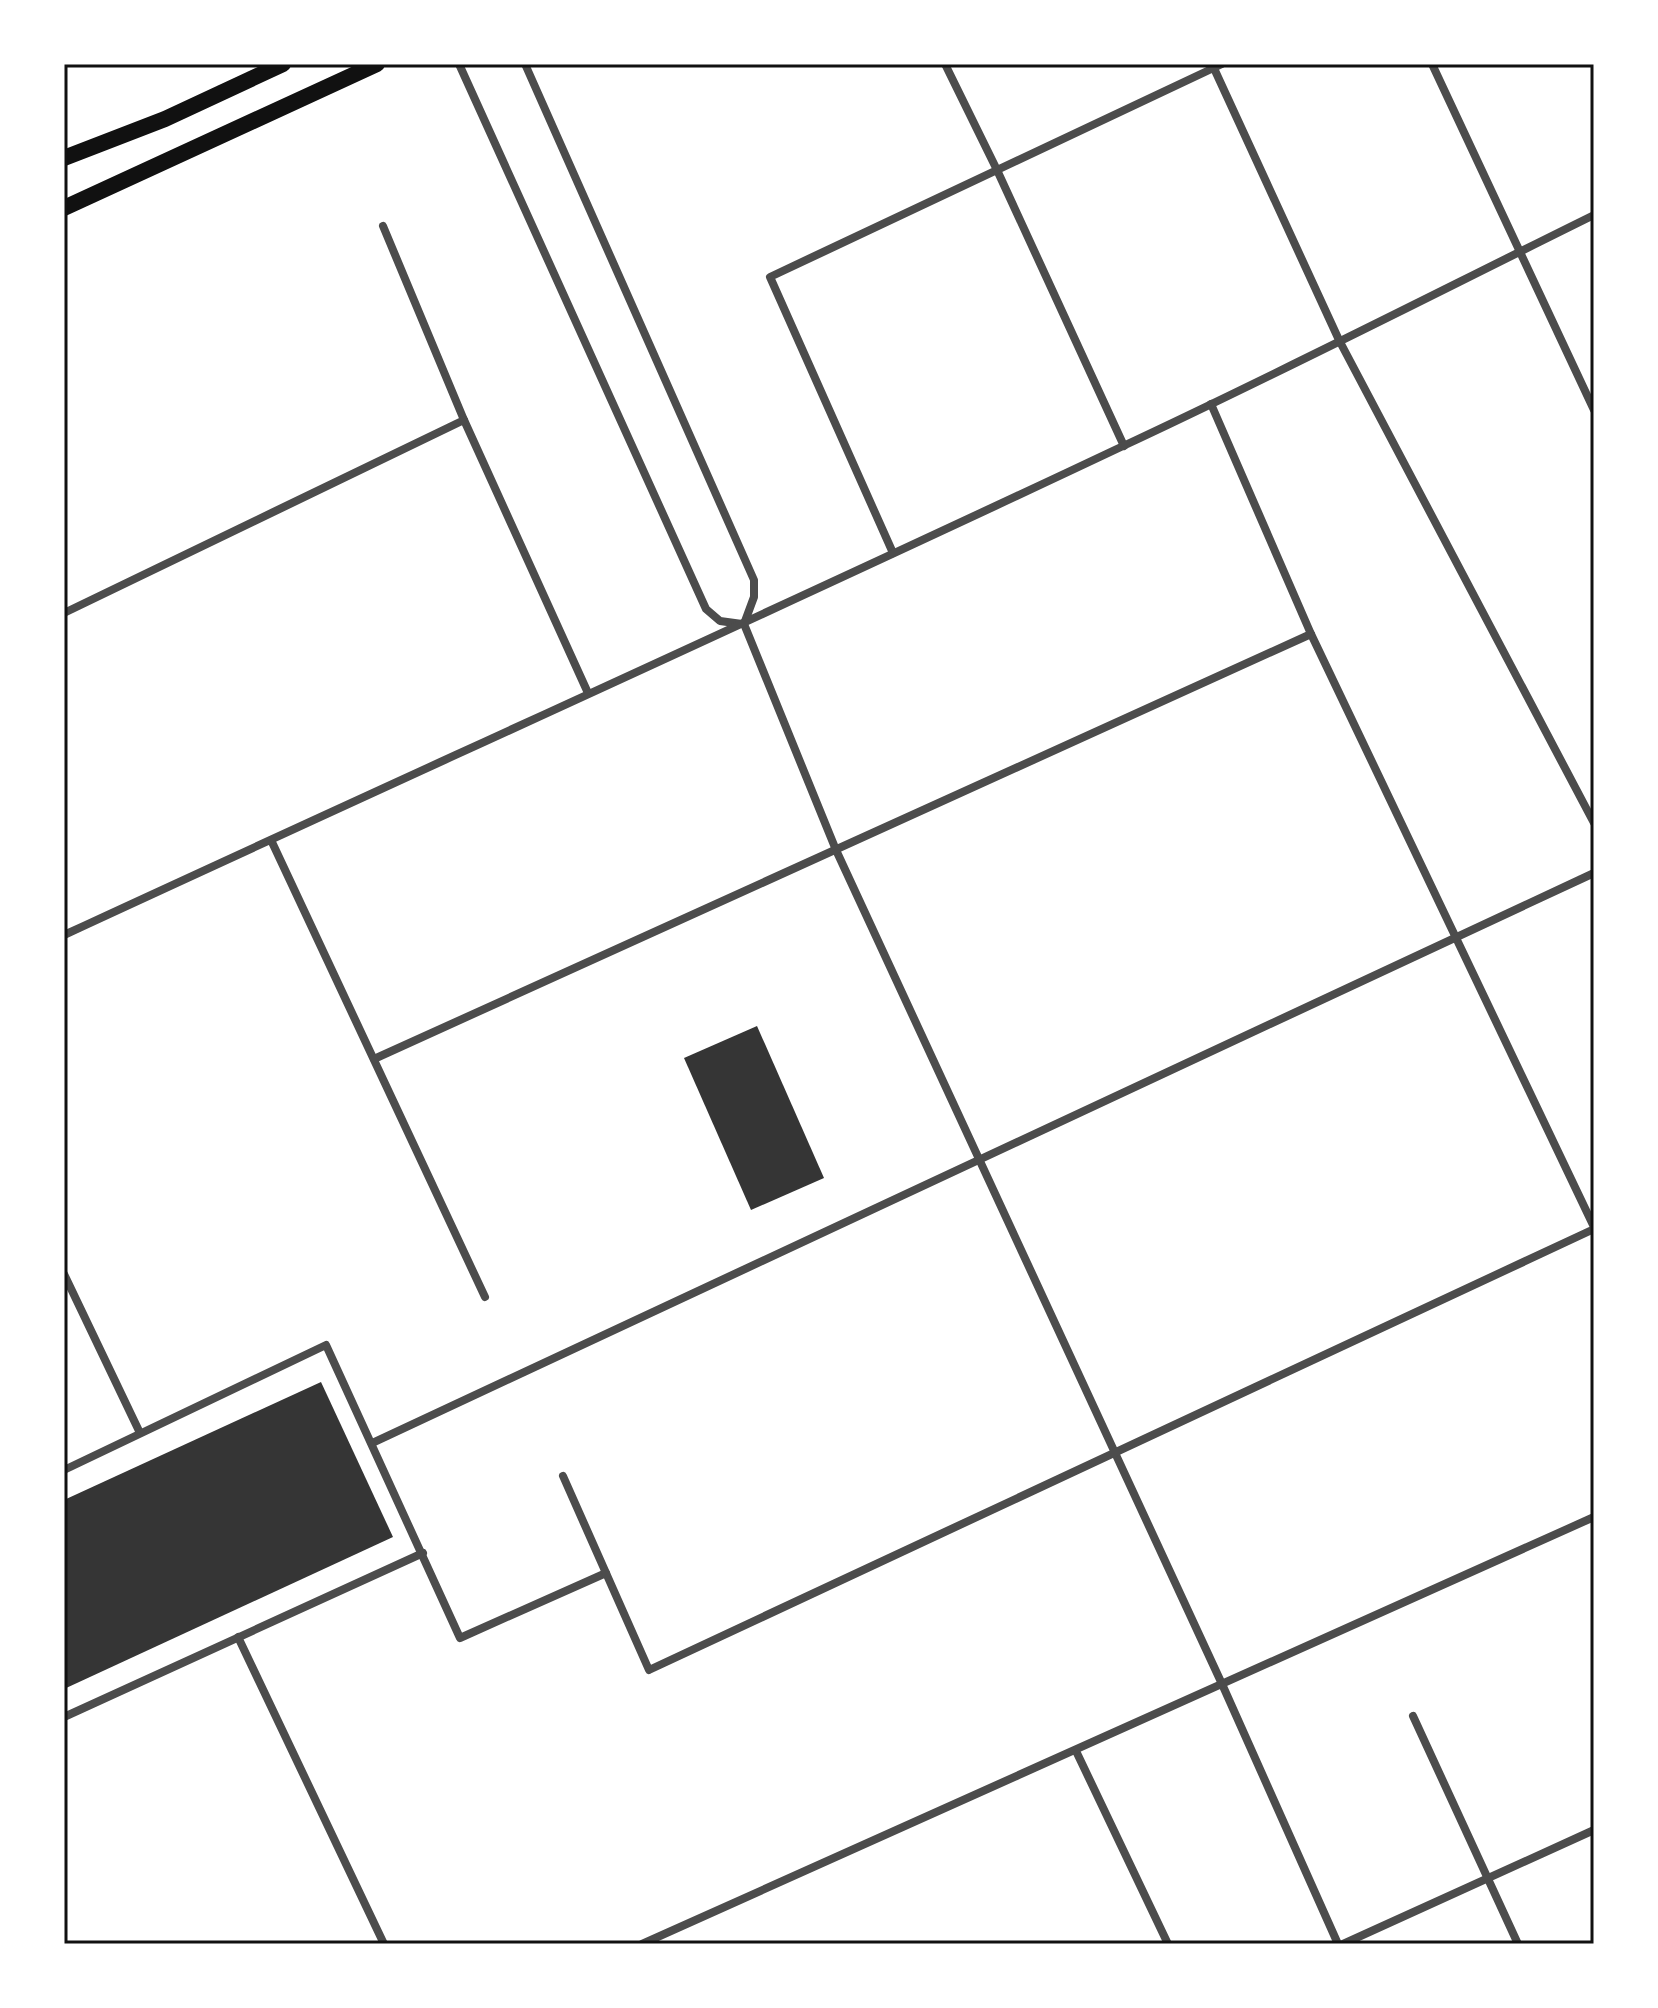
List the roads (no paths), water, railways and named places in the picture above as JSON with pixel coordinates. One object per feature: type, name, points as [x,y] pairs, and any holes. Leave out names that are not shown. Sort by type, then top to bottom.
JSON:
[{"type":"main road","points":[[64,158],[165,119],[283,64]]},
{"type":"main road","points":[[64,208],[377,64]]},
{"type":"street","points":[[459,64],[706,609],[720,621],[744,624]]},
{"type":"street","points":[[525,64],[754,580],[754,597],[744,624],[836,850],[1340,1944],[1594,1830]]},
{"type":"street","points":[[945,64],[1124,446]]},
{"type":"street","points":[[1432,64],[1594,410]]},
{"type":"street","points":[[893,553],[770,277],[1216,65],[1339,340],[1594,823]]},
{"type":"street","points":[[64,935],[744,624],[1124,446],[1594,215]]},
{"type":"street","points":[[383,226],[464,420],[588,693]]},
{"type":"street","points":[[563,1476],[649,1670],[1594,1228],[1311,634],[1211,404]]},
{"type":"street","points":[[64,613],[464,420]]},
{"type":"street","points":[[374,1059],[1311,634]]},
{"type":"street","points":[[271,840],[485,1297]]},
{"type":"street","points":[[372,1443],[1594,873]]},
{"type":"street","points":[[64,1274],[140,1433]]},
{"type":"street","points":[[64,1470],[326,1345],[460,1638],[606,1573]]},
{"type":"street","points":[[642,1944],[1594,1517]]},
{"type":"street","points":[[64,1717],[423,1553]]},
{"type":"street","points":[[238,1637],[384,1944]]},
{"type":"street","points":[[1413,1716],[1518,1944]]},
{"type":"street","points":[[1076,1751],[1168,1944]]}]
